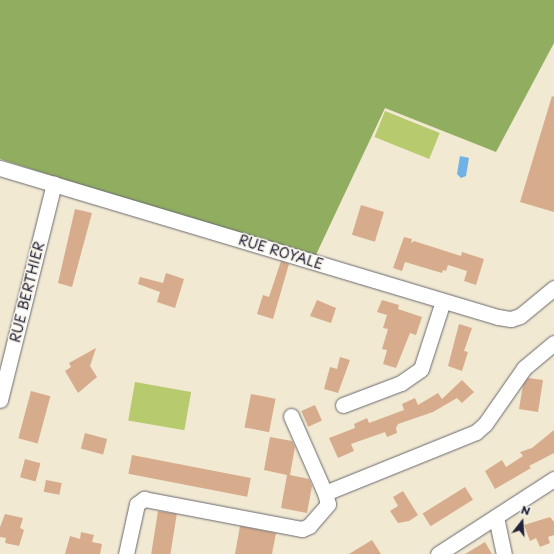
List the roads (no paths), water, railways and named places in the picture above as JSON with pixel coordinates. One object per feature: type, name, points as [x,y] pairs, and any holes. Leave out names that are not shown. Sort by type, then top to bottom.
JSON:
[{"type":"street","name":"RUE ROYALE","points":[[0,168],[443,301],[512,319],[520,316],[554,288]]},
{"type":"street","name":"RUE BERTHIER","points":[[0,400],[54,184]]},
{"type":"street","points":[[343,405],[401,383],[422,369],[443,301]]},
{"type":"street","points":[[325,493],[476,432],[485,424],[524,368],[554,343]]},
{"type":"street","points":[[126,554],[136,504],[144,499],[302,529],[320,516],[328,504],[325,493],[291,416]]},
{"type":"street","points":[[438,554],[554,480]]},
{"type":"street","points":[[496,517],[504,554]]},
{"type":"water","points":[[460,156],[469,158],[466,176],[461,178],[457,174]]}]
